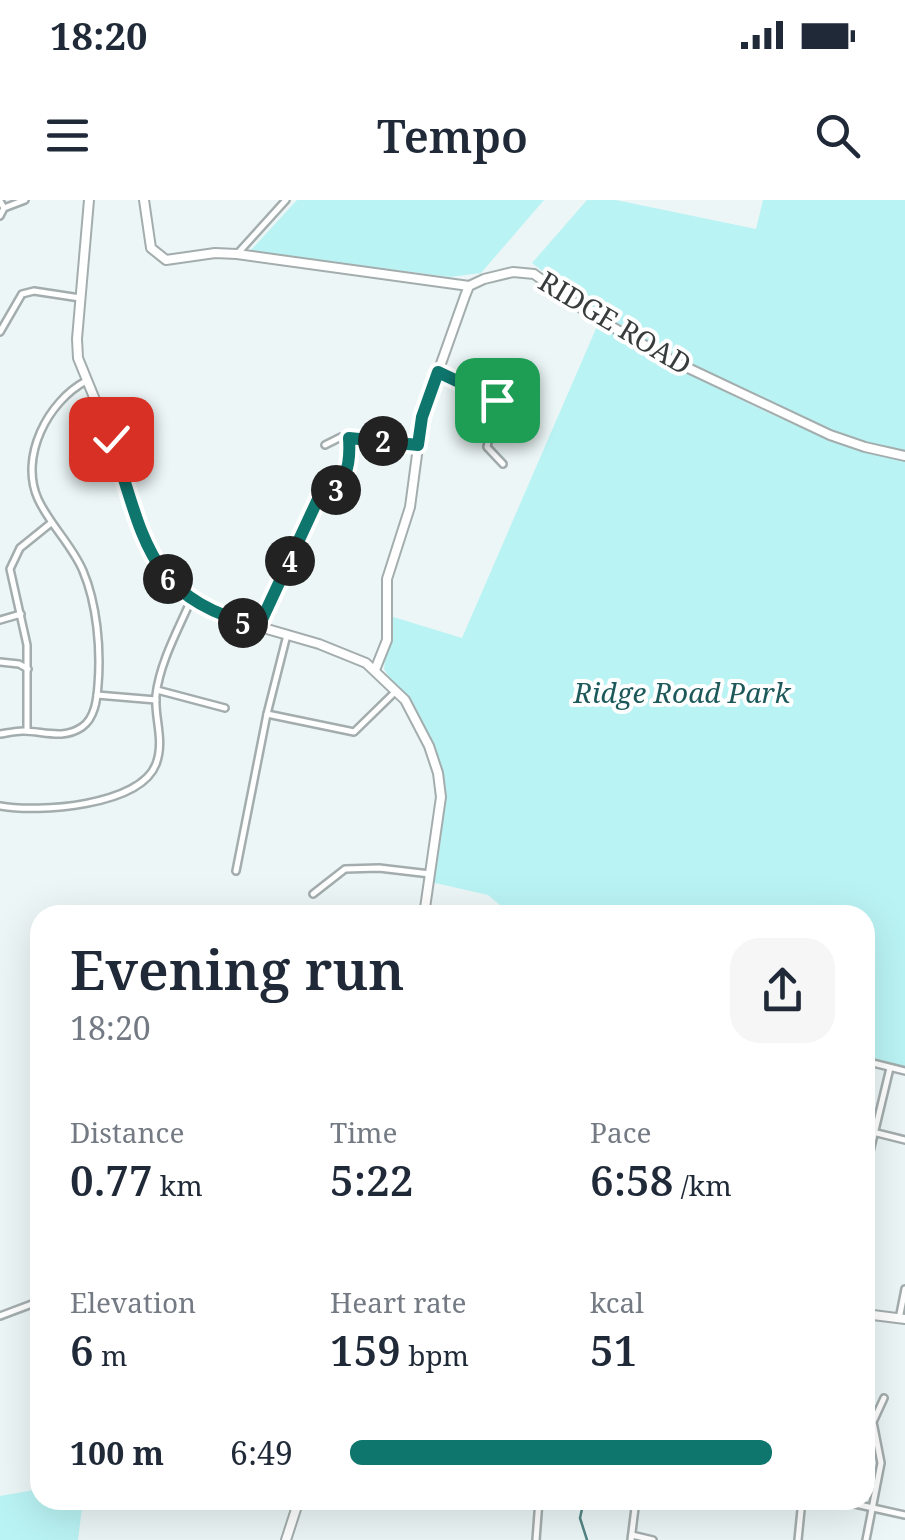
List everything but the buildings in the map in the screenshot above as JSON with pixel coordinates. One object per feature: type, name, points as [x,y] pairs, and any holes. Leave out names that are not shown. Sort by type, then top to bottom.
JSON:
[{"type":"street","points":[[0,200],[4,208]]},
{"type":"street","points":[[0,216],[4,208],[25,200]]},
{"type":"street","points":[[90,200],[77,339],[86,381],[153,556],[163,573],[191,600],[216,614],[344,654],[375,670],[396,691],[422,730],[438,773],[440,814],[425,905]]},
{"type":"street","points":[[144,200],[150,248],[159,257],[174,261],[214,253],[237,254],[470,286],[422,417],[406,521],[388,579],[387,640],[375,670]]},
{"type":"street","points":[[237,254],[286,200]]},
{"type":"street","name":"RIDGE ROAD","points":[[470,286],[504,274],[534,274],[591,315],[669,359],[830,435],[864,448],[905,456]]},
{"type":"street","points":[[0,332],[22,294],[34,290],[80,298]]},
{"type":"street","points":[[438,372],[497,400],[486,447],[503,464]]},
{"type":"street","points":[[0,734],[27,730],[50,736],[80,728],[90,719],[98,696],[98,656],[89,590],[81,566],[34,488],[35,452],[47,416],[58,400],[86,381]]},
{"type":"street","points":[[326,445],[341,437],[418,445]]},
{"type":"street","points":[[259,626],[318,499],[335,491],[346,475],[349,438]]},
{"type":"street","points":[[27,730],[28,668],[22,614],[10,568],[14,556],[52,522]]},
{"type":"street","points":[[0,806],[96,802],[131,790],[150,775],[156,766],[160,742],[157,690],[191,600]]},
{"type":"street","points":[[0,620],[22,614]]},
{"type":"street","points":[[236,872],[267,714],[288,635]]},
{"type":"street","points":[[0,662],[28,668]]},
{"type":"street","points":[[157,690],[225,708]]},
{"type":"street","points":[[267,714],[354,732],[396,691]]},
{"type":"street","points":[[98,696],[156,700]]},
{"type":"street","points":[[313,894],[346,869],[430,874]]},
{"type":"street","points":[[875,1064],[905,1071]]},
{"type":"street","points":[[875,1128],[890,1068]]},
{"type":"street","points":[[875,1132],[905,1140]]},
{"type":"street","points":[[875,1315],[902,1319],[905,1288]]},
{"type":"street","points":[[0,1316],[30,1305]]},
{"type":"street","points":[[875,1418],[884,1398]]},
{"type":"street","points":[[875,1432],[881,1463],[875,1497]]},
{"type":"street","points":[[875,1508],[905,1515]]},
{"type":"street","points":[[286,1540],[296,1510]]},
{"type":"street","points":[[536,1540],[538,1510]]},
{"type":"street","points":[[635,1510],[631,1538],[653,1540]]},
{"type":"street","points":[[798,1540],[801,1510]]},
{"type":"street","points":[[866,1540],[873,1510]]},
{"type":"green space","points":[[297,200],[544,200],[481,273],[450,277],[250,251]]},
{"type":"green space","points":[[587,200],[616,200],[756,229],[763,200],[905,200],[905,451],[840,436],[682,362],[608,321],[532,263]]},
{"type":"green space","name":"Ridge Road Park","points":[[598,324],[623,341],[796,425],[905,461],[905,1068],[875,1062],[875,905],[500,905],[488,895],[431,882],[441,800],[437,759],[421,720],[384,669],[390,616],[462,638]]},
{"type":"green space","points":[[30,1491],[30,1510],[82,1510],[78,1540],[0,1540],[0,1496]]},
{"type":"waterway","points":[[582,1510],[580,1518],[587,1540]]},
{"type":"route","points":[[111,439],[141,528],[163,573],[196,604],[259,626],[318,499],[335,491],[346,475],[349,438],[418,445],[422,417],[438,372],[497,400]]}]
